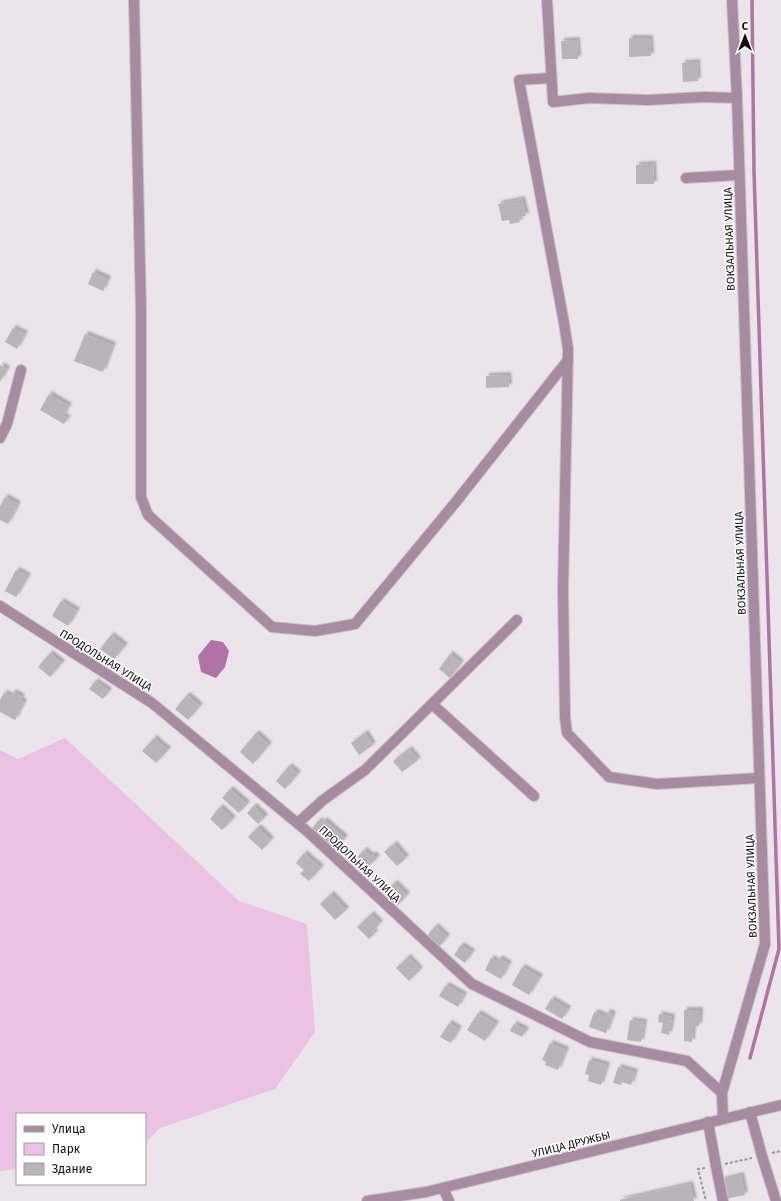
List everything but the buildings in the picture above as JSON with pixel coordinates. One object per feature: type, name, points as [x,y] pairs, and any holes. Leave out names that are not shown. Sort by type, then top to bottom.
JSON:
[{"type":"street","points":[[134,0],[141,311],[140,497],[148,515],[272,627],[316,631],[355,624],[455,503],[568,360]]},
{"type":"street","points":[[547,0],[553,102],[589,98],[648,100],[704,97],[737,98]]},
{"type":"street","name":"ВОКЗАЛЬНАЯ УЛИЦА","points":[[723,1118],[722,1093],[765,944],[737,98],[732,0]]},
{"type":"street","points":[[552,84],[519,80],[568,349],[563,591],[565,717],[567,733],[610,777],[657,784],[759,778]]},
{"type":"street","points":[[686,178],[739,174]]},
{"type":"street","points":[[0,438],[6,424],[21,370]]},
{"type":"street","name":"ПРОДОЛЬНАЯ УЛИЦА","points":[[0,607],[152,703],[298,823],[472,984],[590,1042],[687,1061],[722,1093]]},
{"type":"street","points":[[298,823],[322,800],[365,770],[517,620]]},
{"type":"street","points":[[432,704],[534,796]]},
{"type":"street","name":"УЛИЦА ДРУЖБЫ","points":[[367,1201],[444,1188],[723,1118],[781,1105]]},
{"type":"street","points":[[750,1112],[776,1201]]},
{"type":"street","points":[[708,1122],[723,1201]]},
{"type":"street","points":[[444,1188],[449,1201]]},
{"type":"path","points":[[706,1201],[698,1169],[781,1151]]},
{"type":"green space","points":[[65,738],[239,901],[307,924],[315,1032],[275,1089],[160,1128],[146,1142],[146,1113],[16,1113],[16,1169],[0,1171],[0,750],[18,759]]},
{"type":"shaded area","points":[[211,640],[223,642],[229,651],[225,667],[216,678],[201,672],[198,656]]},
{"type":"waterway","points":[[750,1058],[779,949],[754,172],[752,0]]}]
